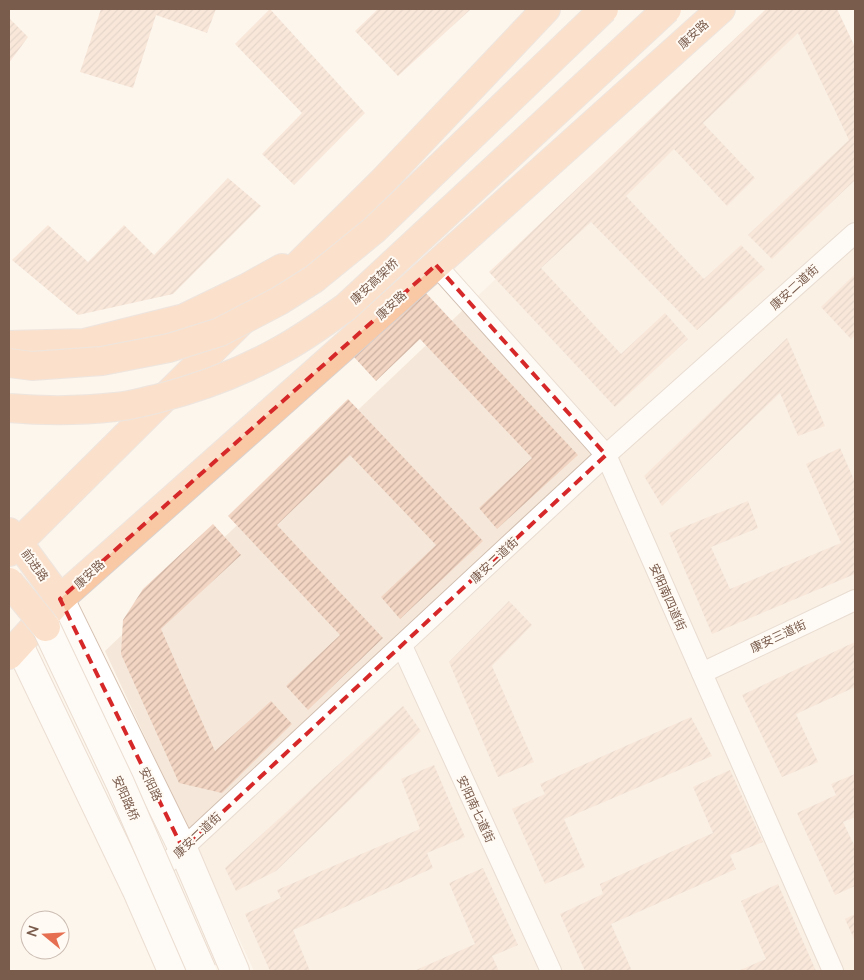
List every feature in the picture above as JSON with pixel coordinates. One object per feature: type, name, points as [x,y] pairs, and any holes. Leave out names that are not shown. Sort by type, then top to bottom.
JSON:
[{"type":"highway","points":[[12,542],[382,182],[546,9]]},
{"type":"highway","points":[[9,363],[32,366],[102,361],[169,348],[220,332],[278,301],[314,279],[374,230],[604,9]]},
{"type":"highway","name":"康安高架桥","points":[[9,408],[52,410],[116,407],[136,404],[190,390],[279,352],[346,307],[668,9]]},
{"type":"highway","name":"康安路","points":[[12,643],[721,9]]},
{"type":"highway","points":[[9,345],[84,343],[184,318],[248,287],[315,248]]},
{"type":"highway","name":"前进路","points":[[12,542],[60,599]]},
{"type":"highway","points":[[9,582],[46,628]]},
{"type":"main road","name":"安阳路","points":[[60,599],[183,848],[235,971]]},
{"type":"main road","name":"安阳路桥","points":[[46,628],[120,783],[202,971]]},
{"type":"main road","points":[[12,643],[137,891],[172,971]]},
{"type":"street","name":"康安二道街","points":[[137,891],[606,456],[855,232]]},
{"type":"street","name":"安阳南四道街","points":[[436,265],[606,456],[833,971]]},
{"type":"street","name":"康安三道街","points":[[702,672],[855,600]]},
{"type":"street","name":"安阳南七道街","points":[[402,646],[551,971]]},
{"type":"highlighted area","points":[[436,265],[606,455],[183,849],[60,599]]},
{"type":"shaded area","points":[[779,9],[811,9],[855,106],[855,971],[254,971],[105,651]]},
{"type":"building","points":[[101,9],[216,9],[207,33],[156,15],[133,88],[80,72]]},
{"type":"building","points":[[270,9],[365,113],[294,185],[262,154],[302,113],[235,44]]},
{"type":"building","points":[[378,9],[471,9],[398,76],[355,31]]},
{"type":"building","points":[[766,9],[837,9],[855,47],[855,180],[772,259],[748,235],[849,140],[798,33],[703,123],[755,178],[727,206],[674,149],[626,196],[704,279],[741,245],[765,269],[697,330],[591,222],[541,268],[621,354],[665,313],[688,339],[615,407],[489,272]]},
{"type":"building","points":[[9,18],[28,37],[9,63]]},
{"type":"building","points":[[228,178],[261,206],[173,294],[78,315],[12,260],[48,225],[88,262],[124,225],[154,255]]},
{"type":"building","points":[[855,274],[855,335],[851,339],[821,307]]},
{"type":"building","points":[[424,291],[578,455],[497,529],[479,508],[532,458],[420,339],[376,381],[354,357]]},
{"type":"building","points":[[787,338],[825,426],[798,436],[780,393],[662,506],[644,476]]},
{"type":"building","points":[[348,399],[483,541],[400,619],[381,597],[436,545],[350,455],[277,525],[383,638],[308,710],[286,686],[340,635],[228,516]]},
{"type":"building","points":[[840,448],[855,482],[855,574],[712,634],[669,533],[748,501],[758,528],[711,547],[730,589],[841,543],[806,464]]},
{"type":"building","points":[[213,524],[241,555],[161,629],[215,751],[271,701],[292,724],[222,793],[179,783],[121,654],[123,620],[143,589]]},
{"type":"building","points":[[509,601],[532,625],[492,666],[534,762],[498,777],[449,662]]},
{"type":"building","points":[[855,642],[855,687],[796,714],[818,762],[782,777],[742,695]]},
{"type":"building","points":[[403,706],[421,731],[276,871],[236,891],[225,868]]},
{"type":"building","points":[[691,717],[712,756],[564,819],[585,867],[545,884],[512,809],[545,794],[540,784]]},
{"type":"building","points":[[434,765],[465,837],[427,853],[433,868],[293,930],[310,971],[270,971],[245,914],[281,898],[277,890],[420,829],[401,779]]},
{"type":"building","points":[[730,770],[763,842],[730,855],[736,869],[611,924],[632,971],[585,971],[560,914],[603,894],[600,884],[713,833],[693,787]]},
{"type":"building","points":[[855,774],[855,817],[843,822],[855,847],[855,886],[835,895],[797,813],[836,795],[831,784]]},
{"type":"building","points":[[483,868],[518,945],[492,956],[499,971],[414,971],[475,944],[449,883]]},
{"type":"building","points":[[778,884],[816,971],[738,971],[766,959],[741,901]]},
{"type":"building","points":[[855,914],[855,941],[845,919]]}]
